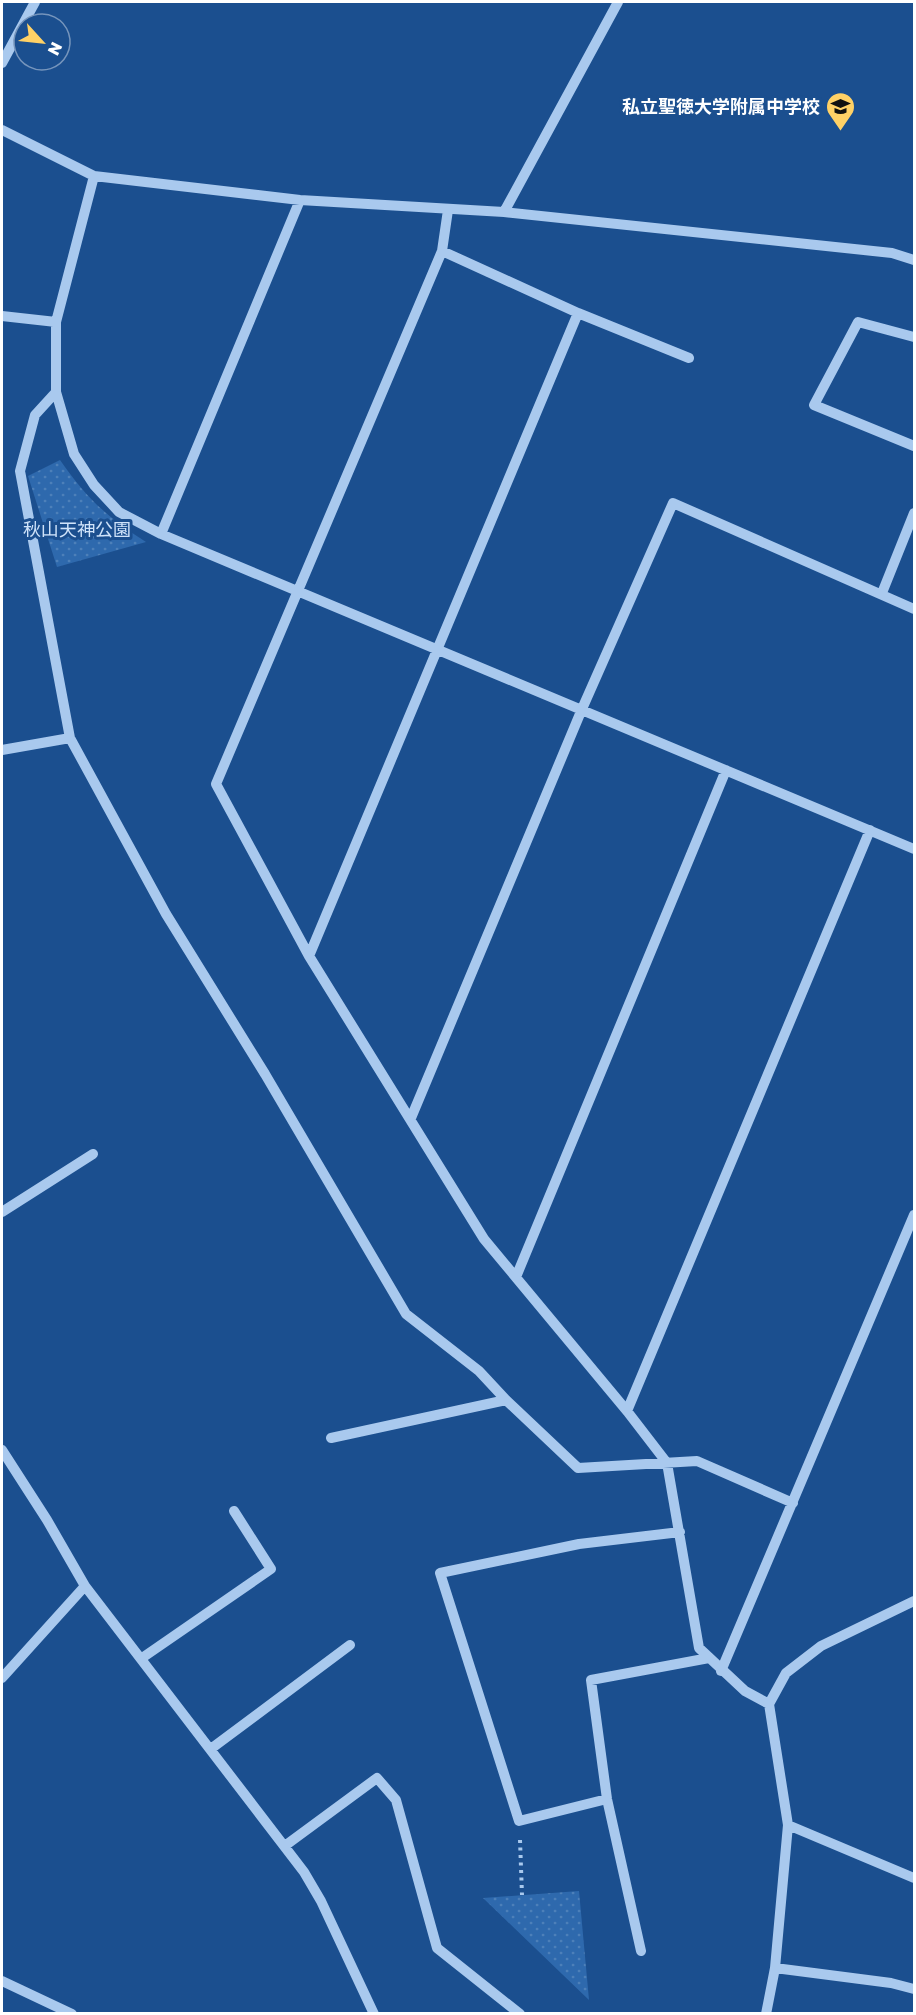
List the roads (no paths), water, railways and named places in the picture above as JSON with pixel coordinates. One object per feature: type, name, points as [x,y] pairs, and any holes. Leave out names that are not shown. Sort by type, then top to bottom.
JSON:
[{"type":"street","points":[[2,63],[35,2]]},
{"type":"street","points":[[504,212],[618,2]]},
{"type":"street","points":[[2,130],[94,176],[300,200],[504,212],[892,253],[915,260]]},
{"type":"street","points":[[94,176],[56,322],[57,392],[74,454],[94,485],[119,512],[161,534],[915,849]]},
{"type":"street","points":[[161,534],[300,200]]},
{"type":"street","points":[[447,210],[442,251],[216,784],[309,956],[484,1239],[627,1410],[667,1463],[699,1648],[745,1691],[770,1704]]},
{"type":"street","points":[[442,251],[578,312],[689,358]]},
{"type":"street","points":[[309,956],[578,312]]},
{"type":"street","points":[[2,316],[56,322]]},
{"type":"street","points":[[915,338],[858,322],[814,405],[915,446]]},
{"type":"street","points":[[57,392],[35,415],[20,471],[70,738],[166,914],[265,1074],[406,1314],[479,1371],[506,1400],[578,1468],[697,1461],[794,1503]]},
{"type":"street","points":[[411,1118],[582,709],[673,503],[915,609]]},
{"type":"street","points":[[882,593],[915,513]]},
{"type":"street","points":[[2,750],[70,738]]},
{"type":"street","points":[[516,1277],[726,770]]},
{"type":"street","points":[[627,1410],[870,830]]},
{"type":"street","points":[[2,1212],[93,1154]]},
{"type":"street","points":[[721,1671],[915,1215]]},
{"type":"street","points":[[331,1438],[506,1400]]},
{"type":"street","points":[[2,1450],[47,1520],[85,1586],[286,1845],[321,1901],[374,2013]]},
{"type":"street","points":[[142,1658],[272,1569],[234,1511]]},
{"type":"street","points":[[607,1799],[519,1821],[440,1573],[579,1544],[680,1532]]},
{"type":"street","points":[[2,1678],[85,1586]]},
{"type":"street","points":[[766,2013],[775,1968],[788,1825],[770,1704],[786,1673],[821,1646],[915,1601]]},
{"type":"street","points":[[212,1748],[350,1645]]},
{"type":"street","points":[[641,1951],[607,1799],[591,1680],[709,1658]]},
{"type":"street","points":[[286,1845],[377,1778],[396,1800],[437,1948],[520,2013]]},
{"type":"street","points":[[788,1825],[915,1878]]},
{"type":"street","points":[[775,1968],[891,1983],[915,1989]]},
{"type":"street","points":[[2,1982],[72,2013]]},
{"type":"place","name":"私立聖徳大学附属中学校","points":[[841,132]]},
{"type":"park label","name":"秋山天神公園","points":[[77,529]]}]
